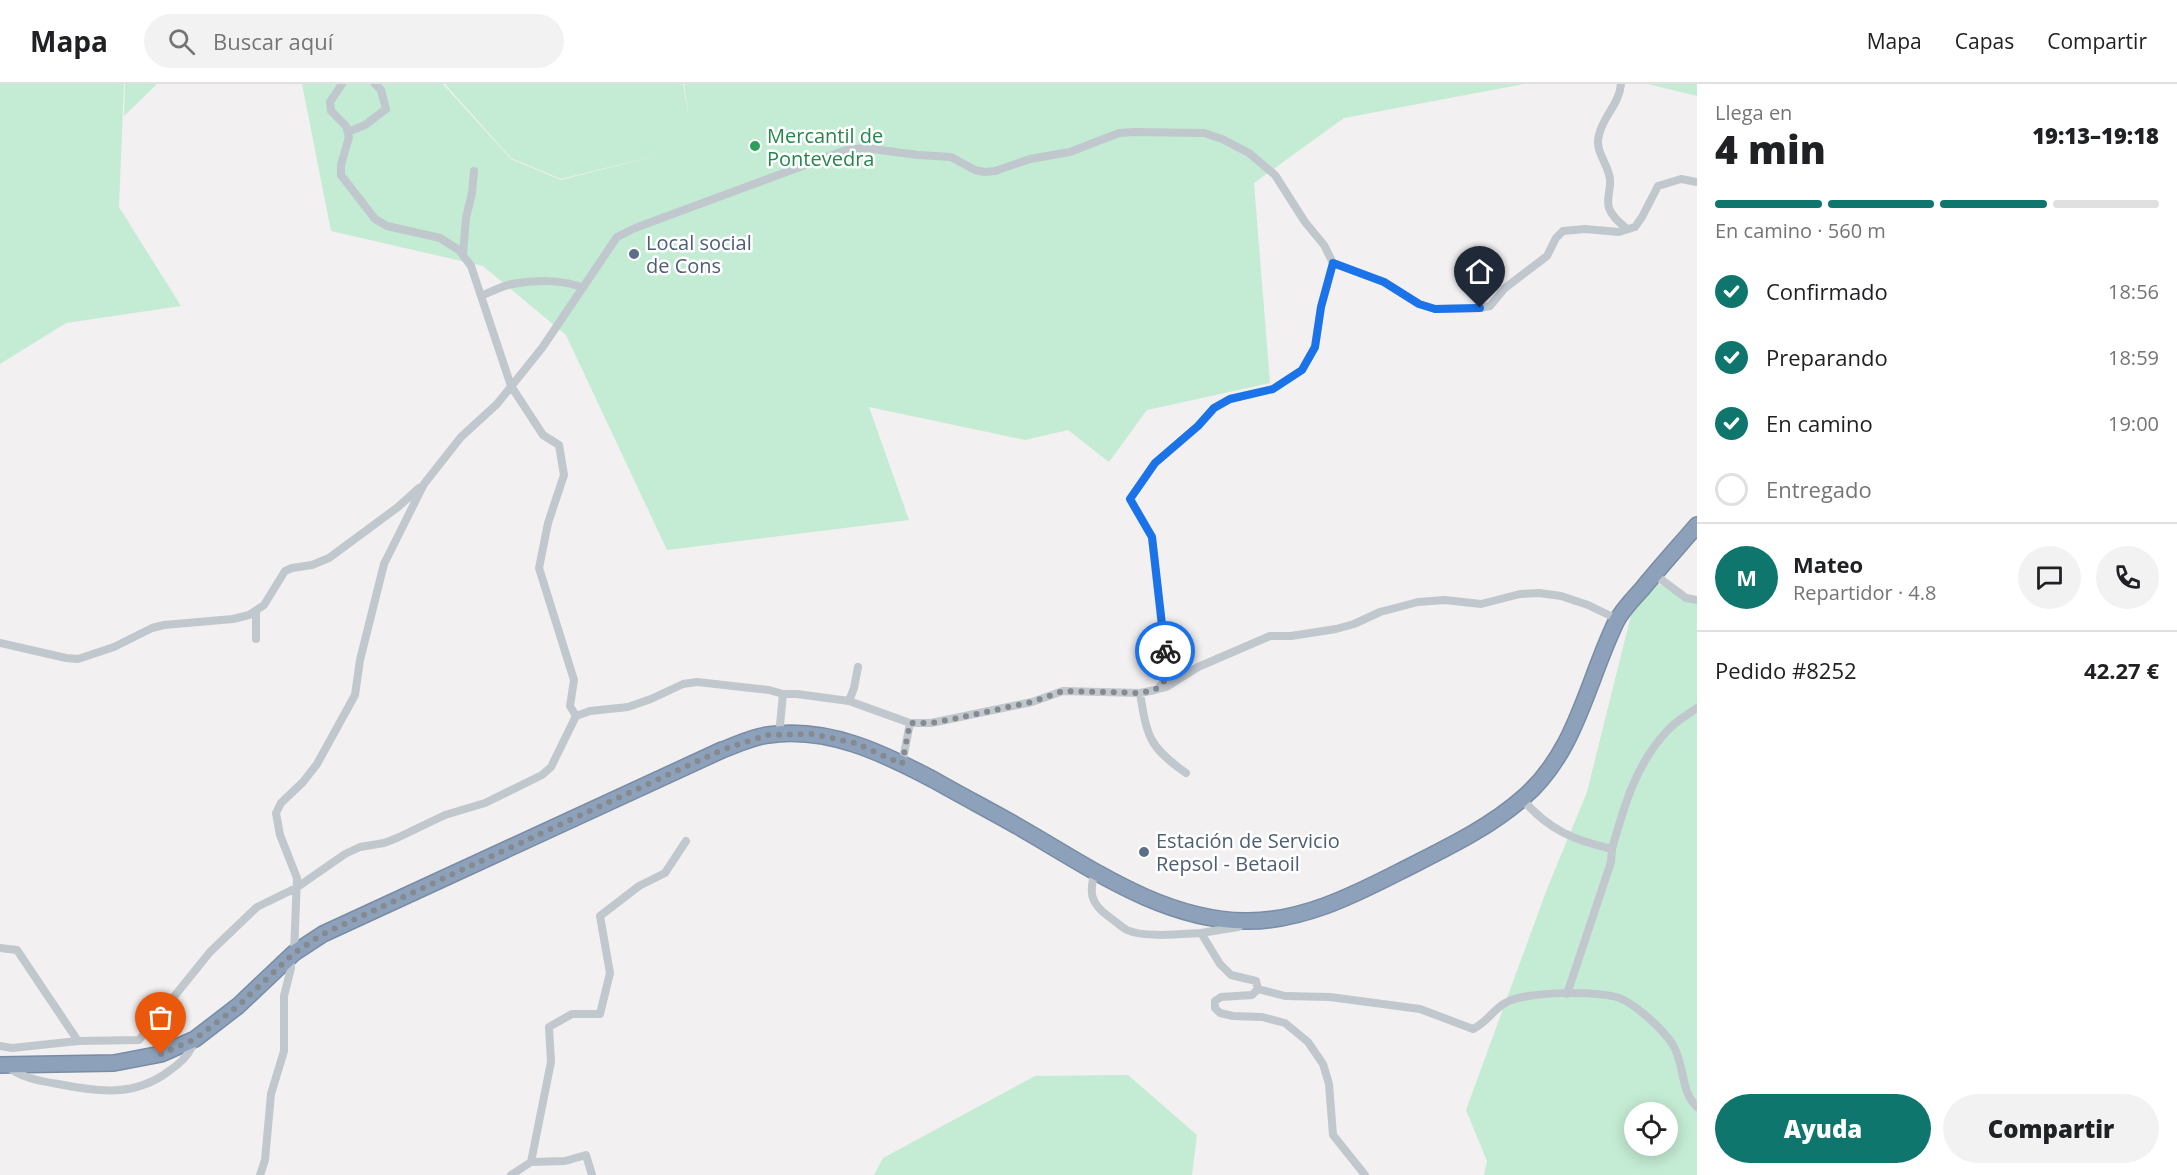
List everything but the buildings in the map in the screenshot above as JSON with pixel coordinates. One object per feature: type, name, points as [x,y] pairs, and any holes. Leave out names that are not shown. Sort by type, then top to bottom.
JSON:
[{"type":"highway","points":[[3,1065],[114,1063],[161,1054],[195,1039],[238,1006],[292,955],[323,934],[722,750],[767,735],[813,734],[855,743],[902,764],[1019,827],[1095,872],[1154,900],[1211,918],[1247,921],[1283,917],[1315,910],[1364,890],[1453,844],[1494,820],[1535,787],[1561,753],[1578,718],[1617,619],[1697,525]]},
{"type":"street","points":[[342,84],[330,102],[332,111],[346,126],[349,137],[341,165],[341,175],[375,219],[387,226],[440,238],[463,254],[471,266],[511,386],[543,435],[559,445],[564,475],[548,523],[538,568],[574,680],[570,706],[576,716]]},
{"type":"street","points":[[348,132],[365,125],[386,109],[381,90],[375,84]]},
{"type":"street","points":[[1621,84],[1617,102],[1598,136],[1598,149],[1610,181],[1608,206],[1614,217],[1627,229]]},
{"type":"street","points":[[0,643],[78,659],[114,647],[152,628],[233,619],[256,612],[271,597],[285,572],[329,558],[398,507],[424,484],[461,437],[497,404],[542,348],[617,237],[626,232],[846,150],[865,148],[951,157],[975,170],[984,172],[1030,159],[1070,152],[1119,133],[1204,134],[1222,139],[1249,153],[1275,175],[1305,222],[1324,245],[1333,263],[1321,307],[1315,347],[1302,370],[1273,389],[1230,399],[1214,408],[1198,426],[1155,463],[1130,499],[1152,537],[1162,629],[1171,669],[1170,677],[1155,690]]},
{"type":"street","points":[[463,254],[474,171]]},
{"type":"street","points":[[1333,263],[1384,282],[1419,304],[1435,309],[1490,306],[1505,288],[1547,256],[1556,238],[1563,231],[1585,229],[1619,232],[1635,227],[1658,186],[1681,179],[1697,182]]},
{"type":"street","points":[[481,296],[512,284],[557,281],[583,288]]},
{"type":"street","points":[[260,1175],[265,1160],[271,1094],[284,1051],[284,996],[291,968],[297,878],[280,835],[276,813],[281,803],[303,782],[317,764],[355,695],[360,660],[384,564],[424,484]]},
{"type":"street","points":[[1654,574],[1686,598],[1697,600]]},
{"type":"street","points":[[0,1046],[12,1048],[78,1041],[139,1040],[218,944],[257,907],[296,888],[345,854],[360,847],[397,838],[445,815],[485,803],[542,775],[551,767],[576,716],[590,711],[628,707],[683,684],[697,682],[849,701],[910,723],[931,723],[1032,702],[1063,691],[1140,693],[1155,690],[1166,687],[1198,667],[1270,636],[1290,636],[1336,629],[1354,624],[1380,612],[1418,603],[1445,600],[1481,604],[1520,594],[1539,593],[1561,596],[1588,605],[1617,619]]},
{"type":"street","points":[[256,612],[256,639]]},
{"type":"street","points":[[849,701],[858,667]]},
{"type":"street","points":[[1140,693],[1147,733],[1152,743],[1170,762],[1186,773]]},
{"type":"street","points":[[779,735],[783,694]]},
{"type":"street","points":[[1567,994],[1611,862],[1612,849],[1626,798],[1648,755],[1668,729],[1697,708]]},
{"type":"street","points":[[902,764],[910,723]]},
{"type":"street","points":[[1522,799],[1534,813],[1554,829],[1585,843],[1612,849]]},
{"type":"street","points":[[531,1161],[551,1062],[549,1027],[572,1014],[600,1014],[610,973],[600,916],[639,886],[665,873],[686,841]]},
{"type":"street","points":[[1095,872],[1090,887],[1092,897],[1102,912],[1128,931],[1163,935],[1201,933],[1238,927],[1247,921]]},
{"type":"street","points":[[1201,933],[1220,964],[1231,975],[1256,981],[1258,989]]},
{"type":"street","points":[[0,948],[17,950],[78,1041]]},
{"type":"street","points":[[1258,989],[1285,996],[1330,997],[1420,1009],[1473,1029],[1480,1026],[1505,1003],[1527,995],[1599,995],[1620,998],[1639,1010],[1671,1041],[1680,1056],[1688,1098],[1697,1107]]},
{"type":"street","points":[[1258,989],[1252,995],[1221,997],[1215,1000],[1215,1008],[1220,1013],[1233,1016],[1262,1017],[1285,1023],[1308,1042],[1323,1064],[1329,1084],[1333,1135],[1365,1175]]},
{"type":"street","points":[[3,1065],[14,1072],[41,1081],[83,1089],[113,1091],[140,1088],[163,1076],[179,1064],[190,1052],[195,1039]]},
{"type":"street","points":[[511,1175],[531,1161],[565,1161],[585,1155],[592,1175]]},
{"type":"green space","points":[[0,84],[124,84],[119,207],[181,306],[66,323],[0,364]]},
{"type":"green space","points":[[125,84],[157,84],[124,116]]},
{"type":"green space","points":[[302,84],[443,84],[511,159],[561,180],[670,152],[561,179],[511,158],[445,84],[683,84],[689,119],[684,84],[1524,84],[1344,118],[1254,183],[1270,383],[1147,410],[1109,462],[1068,430],[1025,440],[869,407],[909,520],[667,550],[566,335],[483,266],[331,231]]},
{"type":"green space","points":[[1648,84],[1697,84],[1697,96]]},
{"type":"green space","points":[[1641,575],[1697,603],[1697,1175],[1484,1175],[1487,1161],[1466,1110],[1547,889],[1587,792]]},
{"type":"green space","points":[[1128,1075],[1197,1135],[1192,1175],[874,1175],[883,1158],[1035,1076]]},
{"type":"way so far","points":[[161,1054],[195,1039],[238,1006],[294,953],[323,934],[722,750],[767,735],[813,734],[855,743],[902,764],[910,723],[931,723],[953,719],[1032,702],[1063,691],[1140,693],[1155,690],[1171,674],[1165,651]]},
{"type":"place","name":"Mercantil de Pontevedra","points":[[755,146]]},
{"type":"place","name":"Local social de Cons","points":[[634,254]]},
{"type":"place","name":"Estación de Servicio Repsol - Betaoil","points":[[1144,852]]},
{"type":"route","points":[[1165,651],[1152,537],[1130,499],[1155,463],[1198,426],[1214,408],[1230,399],[1273,389],[1302,370],[1315,347],[1321,307],[1333,263],[1384,282],[1419,304],[1435,309],[1480,308]]}]
